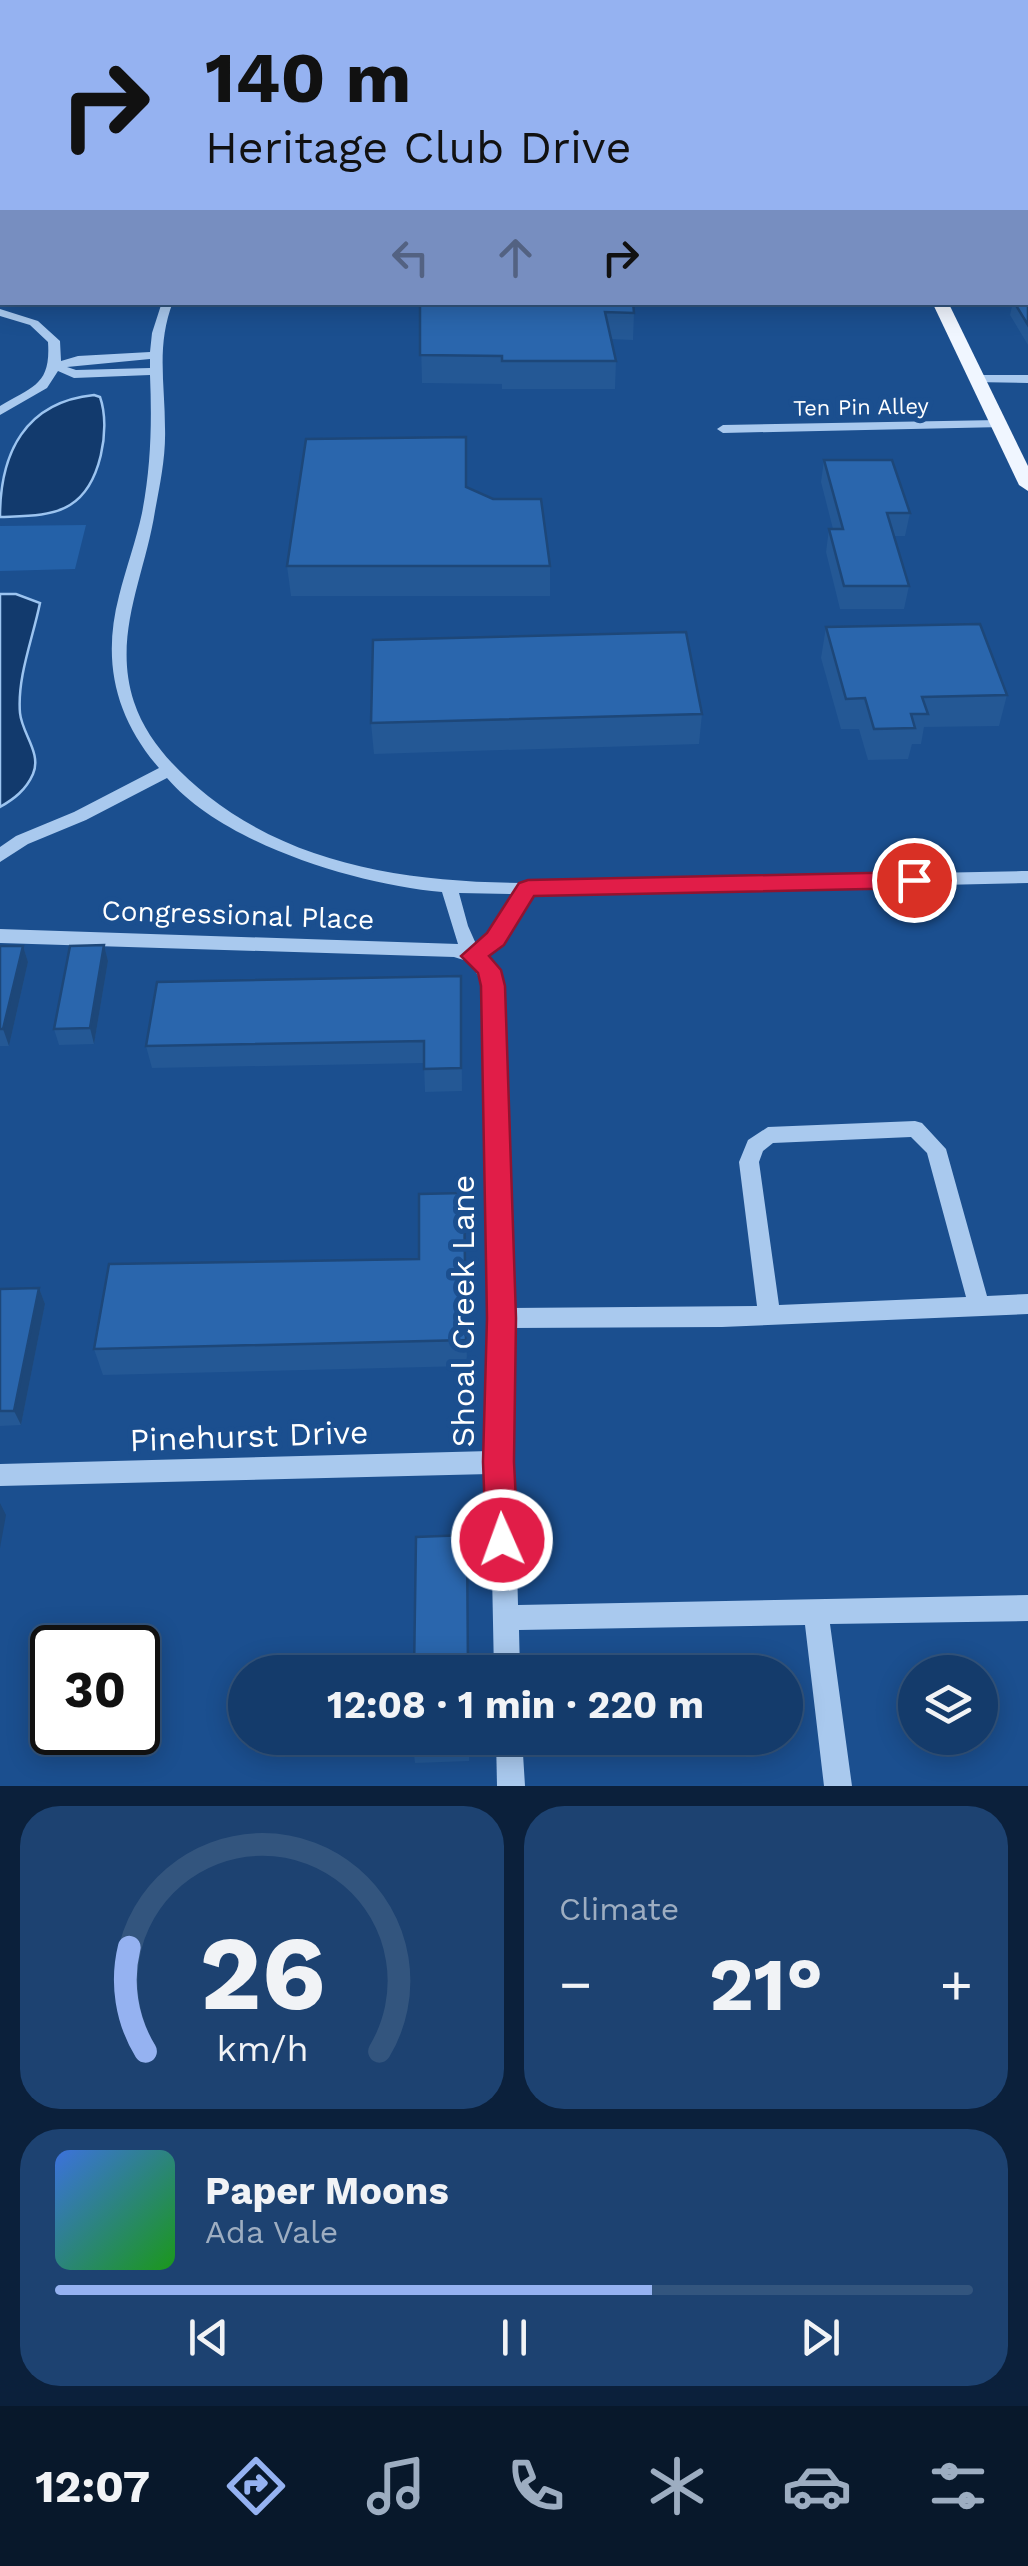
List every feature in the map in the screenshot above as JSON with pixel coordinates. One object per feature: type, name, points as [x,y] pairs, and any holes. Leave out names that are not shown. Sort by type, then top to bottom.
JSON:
[{"type":"main road","points":[[941,305],[1028,485]]},
{"type":"street","points":[[167,305],[156,331],[159,432],[150,511],[120,628],[118,652],[122,685],[146,746],[206,803],[281,845],[330,864],[401,881],[448,886],[528,888],[1028,877]]},
{"type":"street","points":[[0,312],[34,322],[54,340],[56,366],[44,384],[0,411]]},
{"type":"street","points":[[56,366],[74,374],[156,363]]},
{"type":"street","points":[[977,379],[1028,379]]},
{"type":"street","name":"Ten Pin Alley","points":[[723,429],[998,424]]},
{"type":"street","points":[[0,856],[22,840],[80,816],[169,770]]},
{"type":"street","name":"Shoal Creek Lane","points":[[448,886],[461,935],[473,956],[490,970],[493,986],[502,1318],[499,1462],[506,1655]]},
{"type":"street","points":[[473,956],[496,939],[528,888]]},
{"type":"street","name":"Congressional Place","points":[[0,936],[455,950],[473,956]]},
{"type":"street","points":[[769,1315],[748,1162],[755,1146],[768,1135],[915,1129],[926,1136],[936,1149],[979,1306]]},
{"type":"street","points":[[502,1318],[769,1315],[1028,1304]]},
{"type":"street","name":"Pinehurst Drive","points":[[0,1475],[499,1462]]},
{"type":"street","points":[[505,1618],[1028,1608]]},
{"type":"street","points":[[816,1613],[838,1786]]},
{"type":"street","points":[[510,1755],[511,1786]]},
{"type":"shaded area","points":[[94,395],[100,397],[103,410],[104,440],[96,471],[81,496],[54,512],[0,517],[5,472],[21,435],[50,408]]},
{"type":"shaded area","points":[[86,525],[75,569],[0,571],[0,526]]},
{"type":"shaded area","points":[[0,594],[16,594],[40,603],[20,699],[20,713],[35,766],[23,789],[0,807]]},
{"type":"building","points":[[420,305],[633,305],[634,313],[605,312],[616,361],[502,361],[502,356],[420,355]]},
{"type":"building","points":[[1016,305],[1028,305],[1028,325]]},
{"type":"building","points":[[466,437],[466,487],[493,499],[541,499],[550,566],[287,566],[306,439]]},
{"type":"building","points":[[824,460],[892,460],[910,513],[887,513],[909,586],[844,586],[829,529],[843,529]]},
{"type":"building","points":[[980,624],[1007,695],[922,697],[928,714],[911,714],[915,728],[874,729],[865,698],[846,699],[826,627]]},
{"type":"building","points":[[686,632],[702,714],[371,723],[373,640]]},
{"type":"building","points":[[104,945],[90,1028],[54,1029],[70,946]]},
{"type":"building","points":[[0,946],[23,946],[3,1029],[0,1029]]},
{"type":"building","points":[[461,976],[461,1068],[424,1069],[424,1041],[146,1046],[157,982]]},
{"type":"building","points":[[464,1193],[466,1340],[94,1349],[109,1264],[419,1259],[419,1194]]},
{"type":"building","points":[[39,1288],[14,1411],[0,1411],[0,1289]]},
{"type":"building","points":[[467,1535],[468,1655],[414,1655],[416,1537]]},
{"type":"route","points":[[502,1540],[502,1318],[493,986],[490,970],[473,956],[496,939],[528,888],[914,880]]}]
